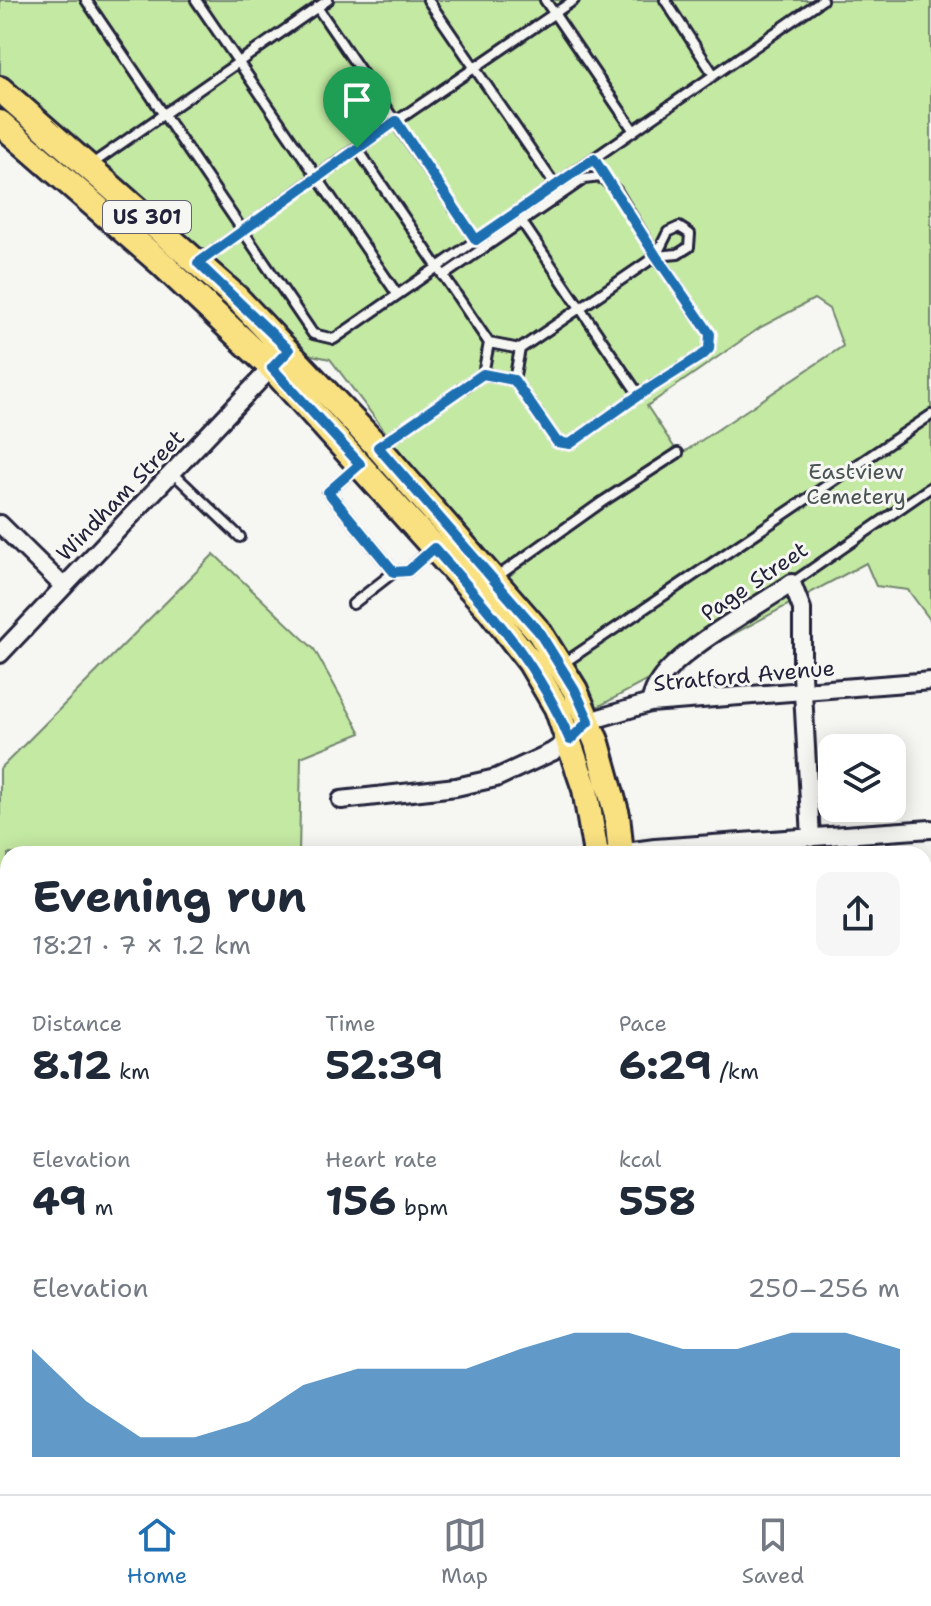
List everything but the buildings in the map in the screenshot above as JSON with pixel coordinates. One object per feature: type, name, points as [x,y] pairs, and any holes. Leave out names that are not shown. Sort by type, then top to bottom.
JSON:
[{"type":"main road","name":"US 301","points":[[0,89],[206,270],[280,359],[360,464],[522,651],[557,708],[609,846]]},
{"type":"main road","name":"US 301","points":[[0,123],[195,293],[280,359],[378,447],[539,632],[561,665],[597,743],[617,815],[613,846]]},
{"type":"main road","points":[[195,293],[206,270]]},
{"type":"street","name":"Windham Street","points":[[0,654],[280,359]]},
{"type":"street","points":[[0,524],[63,586]]},
{"type":"street","points":[[792,583],[802,609],[811,838]]},
{"type":"street","name":"Page Street","points":[[650,703],[667,671],[691,651],[792,583]]},
{"type":"street","name":"Stratford Avenue","points":[[341,800],[485,781],[524,766],[570,740],[589,721],[650,703],[931,681]]},
{"type":"street","points":[[712,846],[931,829]]},
{"type":"lane","points":[[196,0],[397,294]]},
{"type":"lane","points":[[68,180],[328,0]]},
{"type":"lane","points":[[428,0],[555,185]]},
{"type":"lane","points":[[545,0],[634,131]]},
{"type":"lane","points":[[206,270],[241,230],[574,0]]},
{"type":"lane","points":[[665,0],[714,75]]},
{"type":"lane","points":[[804,0],[810,8]]},
{"type":"lane","points":[[89,1],[313,334],[334,339],[822,0]]},
{"type":"lane","points":[[317,7],[476,240]]},
{"type":"lane","points":[[357,148],[489,343],[520,349],[656,256],[684,252],[691,239],[690,234],[679,227],[668,232],[656,256]]},
{"type":"lane","points":[[483,374],[514,380],[557,442],[570,444],[704,354],[711,342],[710,334],[594,159]]},
{"type":"lane","points":[[443,276],[584,179],[601,177],[607,180]]},
{"type":"lane","points":[[522,222],[639,395]]},
{"type":"lane","points":[[378,447],[483,374],[489,343]]},
{"type":"lane","points":[[514,380],[520,349]]},
{"type":"lane","points":[[561,665],[931,415]]},
{"type":"lane","points":[[494,579],[602,502],[678,453]]},
{"type":"lane","points":[[360,464],[328,492],[394,572]]},
{"type":"lane","points":[[172,472],[240,537]]},
{"type":"lane","name":"Page Street","points":[[792,583],[931,487]]},
{"type":"lane","points":[[353,604],[394,572],[408,571],[434,548]]},
{"type":"green space","name":"Eastview Cemetery","points":[[0,0],[931,0],[931,621],[908,590],[876,586],[866,563],[594,709],[538,610],[507,576],[606,504],[843,346],[829,309],[814,299],[761,327],[647,406],[676,450],[500,568],[456,525],[330,359],[289,350],[0,94]]},
{"type":"green space","points":[[214,554],[314,649],[361,733],[301,757],[299,846],[0,846],[0,769]]},
{"type":"route","points":[[396,121],[476,240],[594,159],[710,334],[709,349],[704,354],[570,444],[557,442],[514,380],[483,374],[378,447],[539,632],[561,665],[589,721],[570,740],[557,708],[522,651],[434,548],[408,571],[394,572],[328,492],[360,464],[272,368],[289,350],[198,263],[357,148],[396,121]]}]
